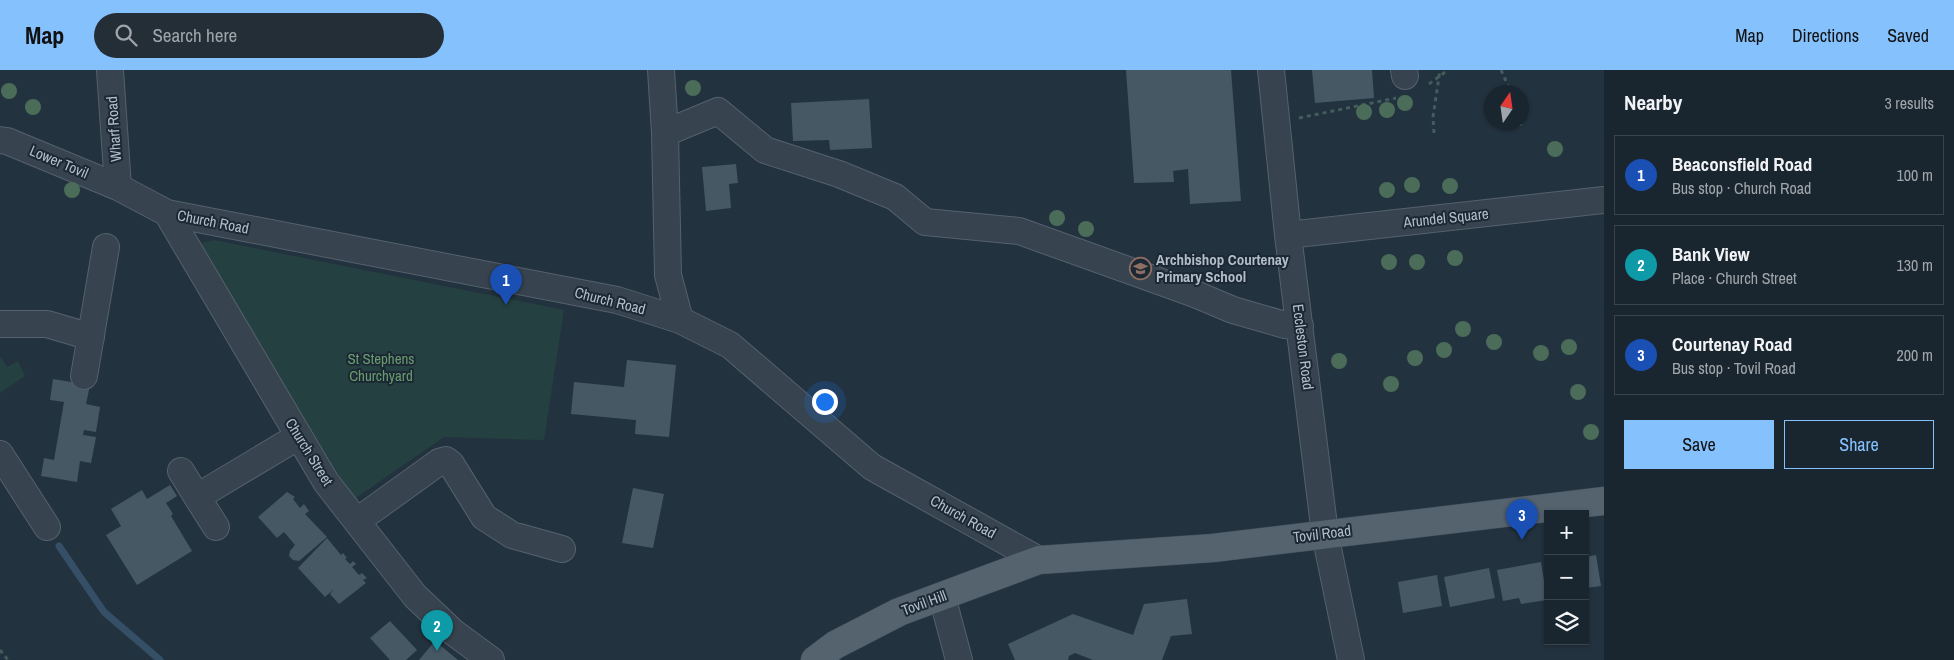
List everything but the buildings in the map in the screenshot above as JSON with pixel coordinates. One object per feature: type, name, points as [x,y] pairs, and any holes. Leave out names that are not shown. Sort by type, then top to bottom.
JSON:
[{"type":"main road","name":"Tovil Road","points":[[1040,560],[1212,548],[1604,501]]},
{"type":"main road","name":"Tovil Hill","points":[[815,660],[835,645],[899,612],[1040,560]]},
{"type":"street","name":"Wharf Road","points":[[110,70],[118,187]]},
{"type":"street","points":[[661,70],[665,133],[668,275],[680,320]]},
{"type":"street","name":"Eccleston Road","points":[[1271,70],[1288,235],[1325,534],[1352,660]]},
{"type":"street","points":[[665,133],[718,111],[765,150],[838,174],[895,197],[925,222],[1019,231],[1233,310],[1286,325],[1300,326]]},
{"type":"street","name":"Lower Tovil","points":[[0,140],[7,140],[118,187]]},
{"type":"street","name":"Church Road","points":[[118,187],[168,213],[617,300],[680,320],[730,345],[872,467],[1040,560]]},
{"type":"street","name":"Arundel Square","points":[[1288,235],[1604,200]]},
{"type":"street","name":"Church Street","points":[[168,213],[326,482],[415,596],[453,632],[491,660]]},
{"type":"street","points":[[84,376],[106,247]]},
{"type":"street","points":[[0,324],[47,324],[91,337]]},
{"type":"street","points":[[197,497],[299,436]]},
{"type":"street","points":[[0,454],[47,527]]},
{"type":"street","points":[[357,521],[439,462],[446,460],[451,464],[484,517],[512,535],[562,549]]},
{"type":"street","points":[[181,471],[216,527]]},
{"type":"street","points":[[942,596],[959,660]]},
{"type":"path","points":[[1434,133],[1434,117],[1441,76],[1440,70]]},
{"type":"path","points":[[1276,122],[1408,83],[1441,76],[1448,70]]},
{"type":"path","points":[[1502,70],[1508,85]]},
{"type":"path","points":[[0,650],[8,660]]},
{"type":"green space","name":"St Stephens Churchyard","points":[[214,240],[564,310],[544,440],[444,437],[353,500],[200,243]]},
{"type":"green space","points":[[0,356],[7,367],[18,361],[25,376],[0,393]]},
{"type":"waterway","points":[[59,546],[104,612],[160,660]]},
{"type":"place","name":"Archbishop Courtenay Primary School","points":[[1140,269]]},
{"type":"place","name":"Beaconsfield Road","points":[[506,305]]},
{"type":"place","name":"Courtenay Road","points":[[1522,540]]},
{"type":"place","name":"Bank View","points":[[437,651]]}]
